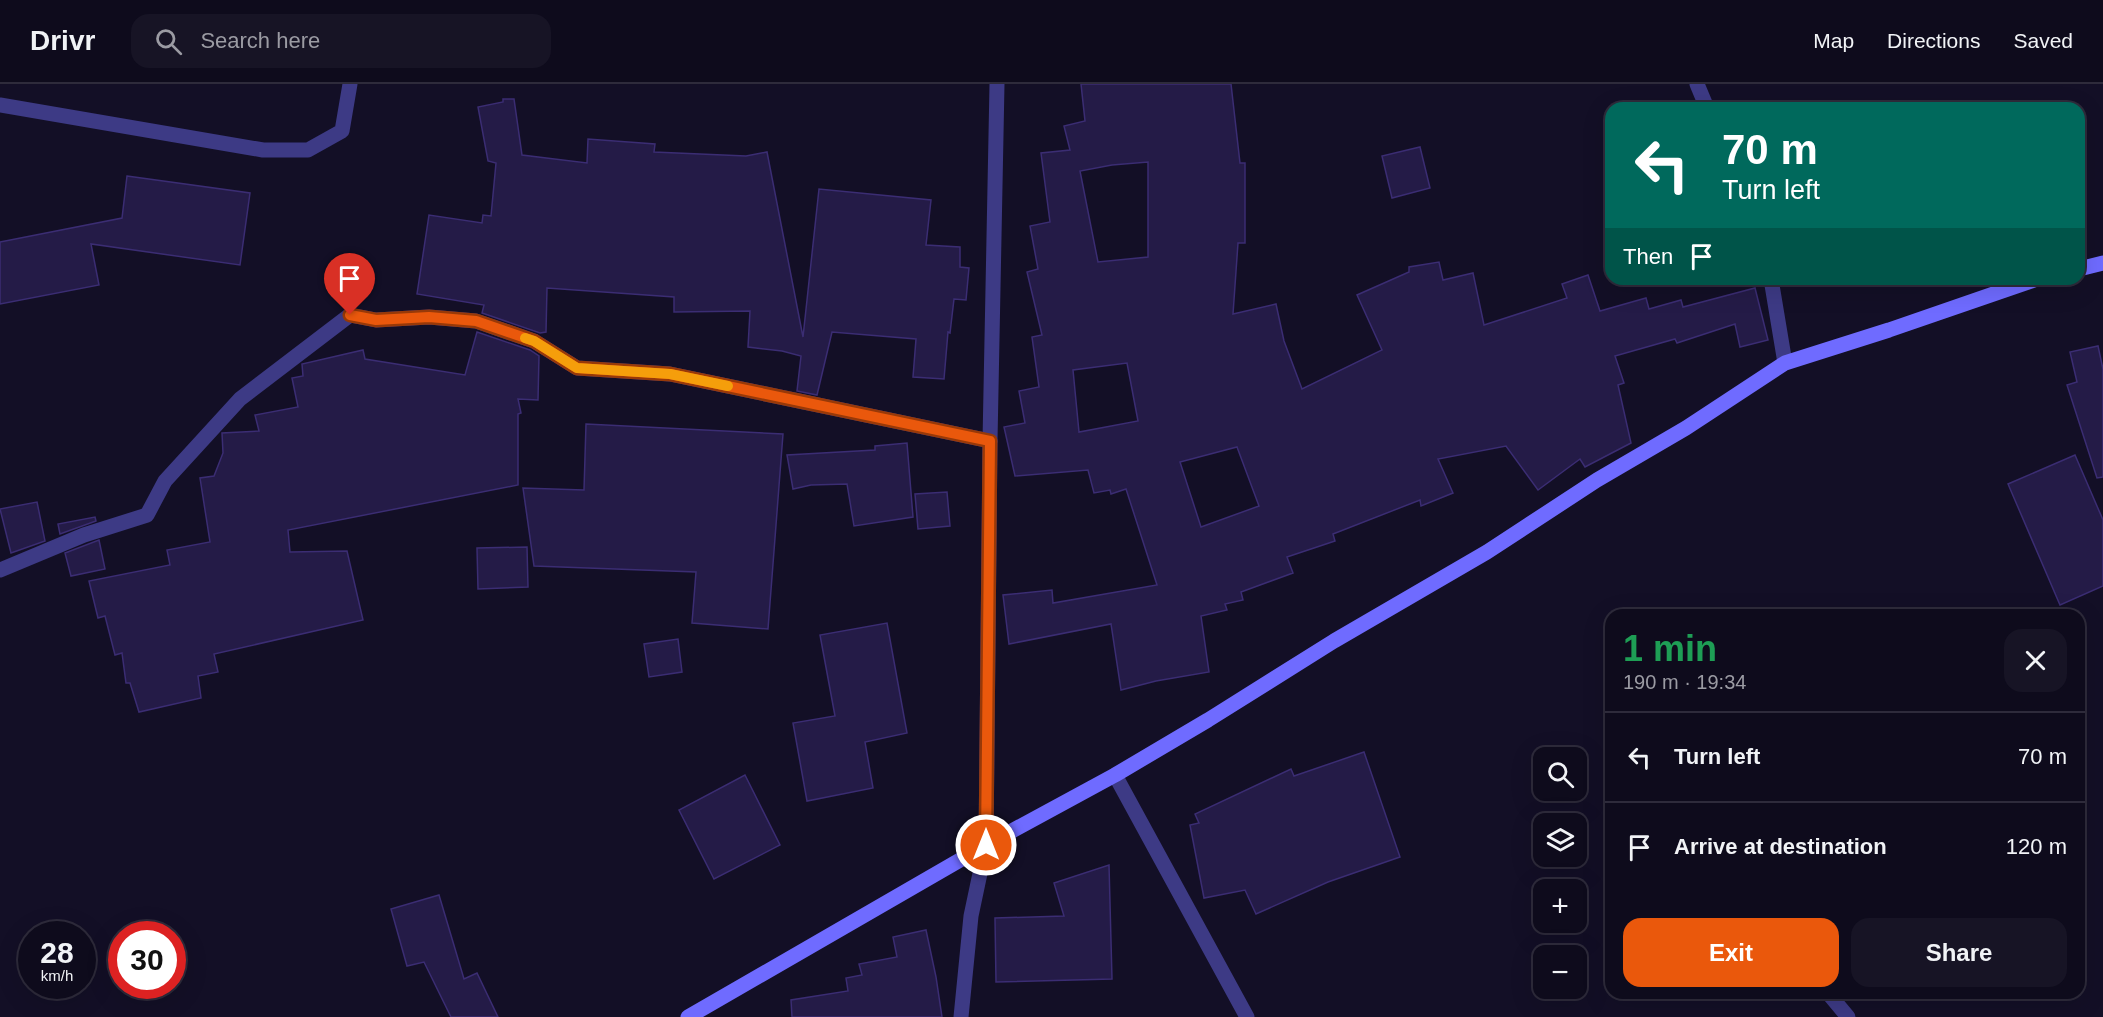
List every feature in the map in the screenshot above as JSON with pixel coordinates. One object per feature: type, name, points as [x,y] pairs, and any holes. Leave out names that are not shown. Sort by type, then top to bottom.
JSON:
[{"type":"street","points":[[0,105],[263,150],[308,150],[342,131],[350,84]]},
{"type":"street","points":[[962,1017],[971,916],[986,845],[990,441],[998,84]]},
{"type":"street","points":[[1697,84],[1704,102]]},
{"type":"street","points":[[2085,268],[2103,263]]},
{"type":"street","points":[[1772,285],[1785,363]]},
{"type":"street","points":[[688,1017],[1208,720],[1334,641],[1487,552],[1597,480],[1686,428],[1785,363],[2019,285]]},
{"type":"street","points":[[0,570],[84,535],[147,515],[165,481],[240,399],[350,315],[376,320],[429,317],[476,321],[534,341],[577,368],[670,374],[990,441]]},
{"type":"street","points":[[1115,775],[1247,1017]]},
{"type":"street","points":[[1833,999],[1848,1017]]},
{"type":"building","points":[[1081,84],[1231,84],[1240,163],[1245,163],[1245,243],[1238,243],[1233,314],[1276,304],[1284,341],[1302,389],[1382,350],[1357,295],[1409,272],[1409,267],[1439,262],[1443,280],[1473,273],[1484,325],[1567,298],[1562,284],[1588,275],[1600,311],[1646,298],[1649,309],[1681,300],[1683,307],[1755,288],[1768,340],[1740,347],[1735,324],[1677,343],[1675,339],[1615,356],[1624,383],[1618,385],[1631,443],[1585,467],[1580,459],[1538,490],[1506,446],[1438,459],[1453,493],[1421,506],[1420,500],[1333,534],[1335,541],[1287,557],[1293,573],[1241,592],[1243,600],[1225,604],[1227,610],[1201,616],[1209,672],[1156,681],[1121,690],[1111,624],[1009,644],[1003,595],[1052,590],[1053,603],[1157,585],[1126,489],[1111,494],[1110,490],[1094,493],[1088,470],[1015,476],[1004,427],[1025,423],[1019,391],[1039,387],[1032,337],[1042,335],[1027,272],[1038,269],[1030,226],[1050,222],[1041,153],[1070,150],[1064,126],[1085,121]],"holes":[[[1148,162],[1148,257],[1098,262],[1080,171]],[[1127,363],[1138,421],[1079,432],[1073,370]],[[1237,447],[1259,506],[1201,527],[1180,462]]]},
{"type":"building","points":[[503,99],[514,99],[522,155],[587,163],[588,139],[655,144],[654,152],[746,156],[767,152],[803,337],[819,189],[931,200],[926,245],[960,247],[960,267],[969,268],[966,300],[954,299],[950,333],[948,332],[944,379],[913,377],[916,339],[832,332],[817,395],[797,391],[801,356],[748,347],[750,311],[674,312],[674,297],[547,288],[546,332],[540,333],[482,313],[484,305],[417,294],[429,215],[482,223],[483,215],[491,216],[496,163],[488,161],[478,107],[503,102]]},
{"type":"building","points":[[1420,147],[1430,188],[1392,198],[1382,156]]},
{"type":"building","points":[[127,176],[250,193],[240,265],[91,244],[99,285],[0,304],[0,242],[122,218]]},
{"type":"building","points":[[477,332],[530,350],[539,356],[538,400],[518,399],[521,413],[518,414],[518,485],[288,530],[290,552],[347,551],[363,620],[214,654],[218,672],[198,676],[201,698],[139,712],[130,683],[126,683],[122,653],[115,655],[105,616],[98,618],[89,581],[170,565],[167,550],[210,542],[200,478],[214,476],[223,453],[222,433],[259,431],[255,415],[298,407],[292,378],[303,376],[302,364],[363,350],[365,359],[465,375]]},
{"type":"building","points":[[2098,346],[2103,369],[2103,477],[2097,478],[2067,385],[2077,382],[2070,352]]},
{"type":"building","points":[[586,424],[783,434],[768,629],[692,623],[696,572],[534,566],[523,488],[584,490]]},
{"type":"building","points":[[907,443],[913,517],[854,526],[847,484],[811,485],[793,489],[787,455],[875,450],[875,446]]},
{"type":"building","points":[[2075,455],[2103,520],[2103,586],[2060,605],[2008,484]]},
{"type":"building","points":[[947,492],[950,526],[918,529],[915,494]]},
{"type":"building","points":[[37,502],[45,541],[11,553],[0,509]]},
{"type":"building","points":[[95,517],[96,521],[60,534],[58,524]]},
{"type":"building","points":[[99,540],[105,569],[71,576],[65,553]]},
{"type":"building","points":[[527,547],[528,587],[478,589],[477,548]]},
{"type":"building","points":[[887,623],[907,733],[865,742],[873,788],[807,801],[793,723],[835,716],[820,635]]},
{"type":"building","points":[[678,639],[682,672],[649,677],[644,644]]},
{"type":"building","points":[[1364,752],[1400,857],[1328,882],[1256,914],[1245,890],[1204,898],[1190,825],[1199,823],[1195,814],[1291,769],[1294,776]]},
{"type":"building","points":[[745,775],[780,845],[714,879],[679,810]]},
{"type":"building","points":[[1109,865],[1112,979],[996,982],[995,918],[1064,916],[1054,883]]},
{"type":"building","points":[[439,895],[464,979],[477,973],[498,1017],[451,1017],[424,962],[407,966],[391,909]]},
{"type":"building","points":[[926,930],[942,1017],[792,1017],[791,1000],[848,991],[846,978],[862,975],[859,964],[897,957],[893,937]]},
{"type":"slow traffic","points":[[525,338],[534,341],[577,368],[670,374],[728,386]]},
{"type":"route","points":[[350,315],[376,320],[429,317],[476,321],[534,341],[577,368],[670,374],[990,441],[986,845]]}]
